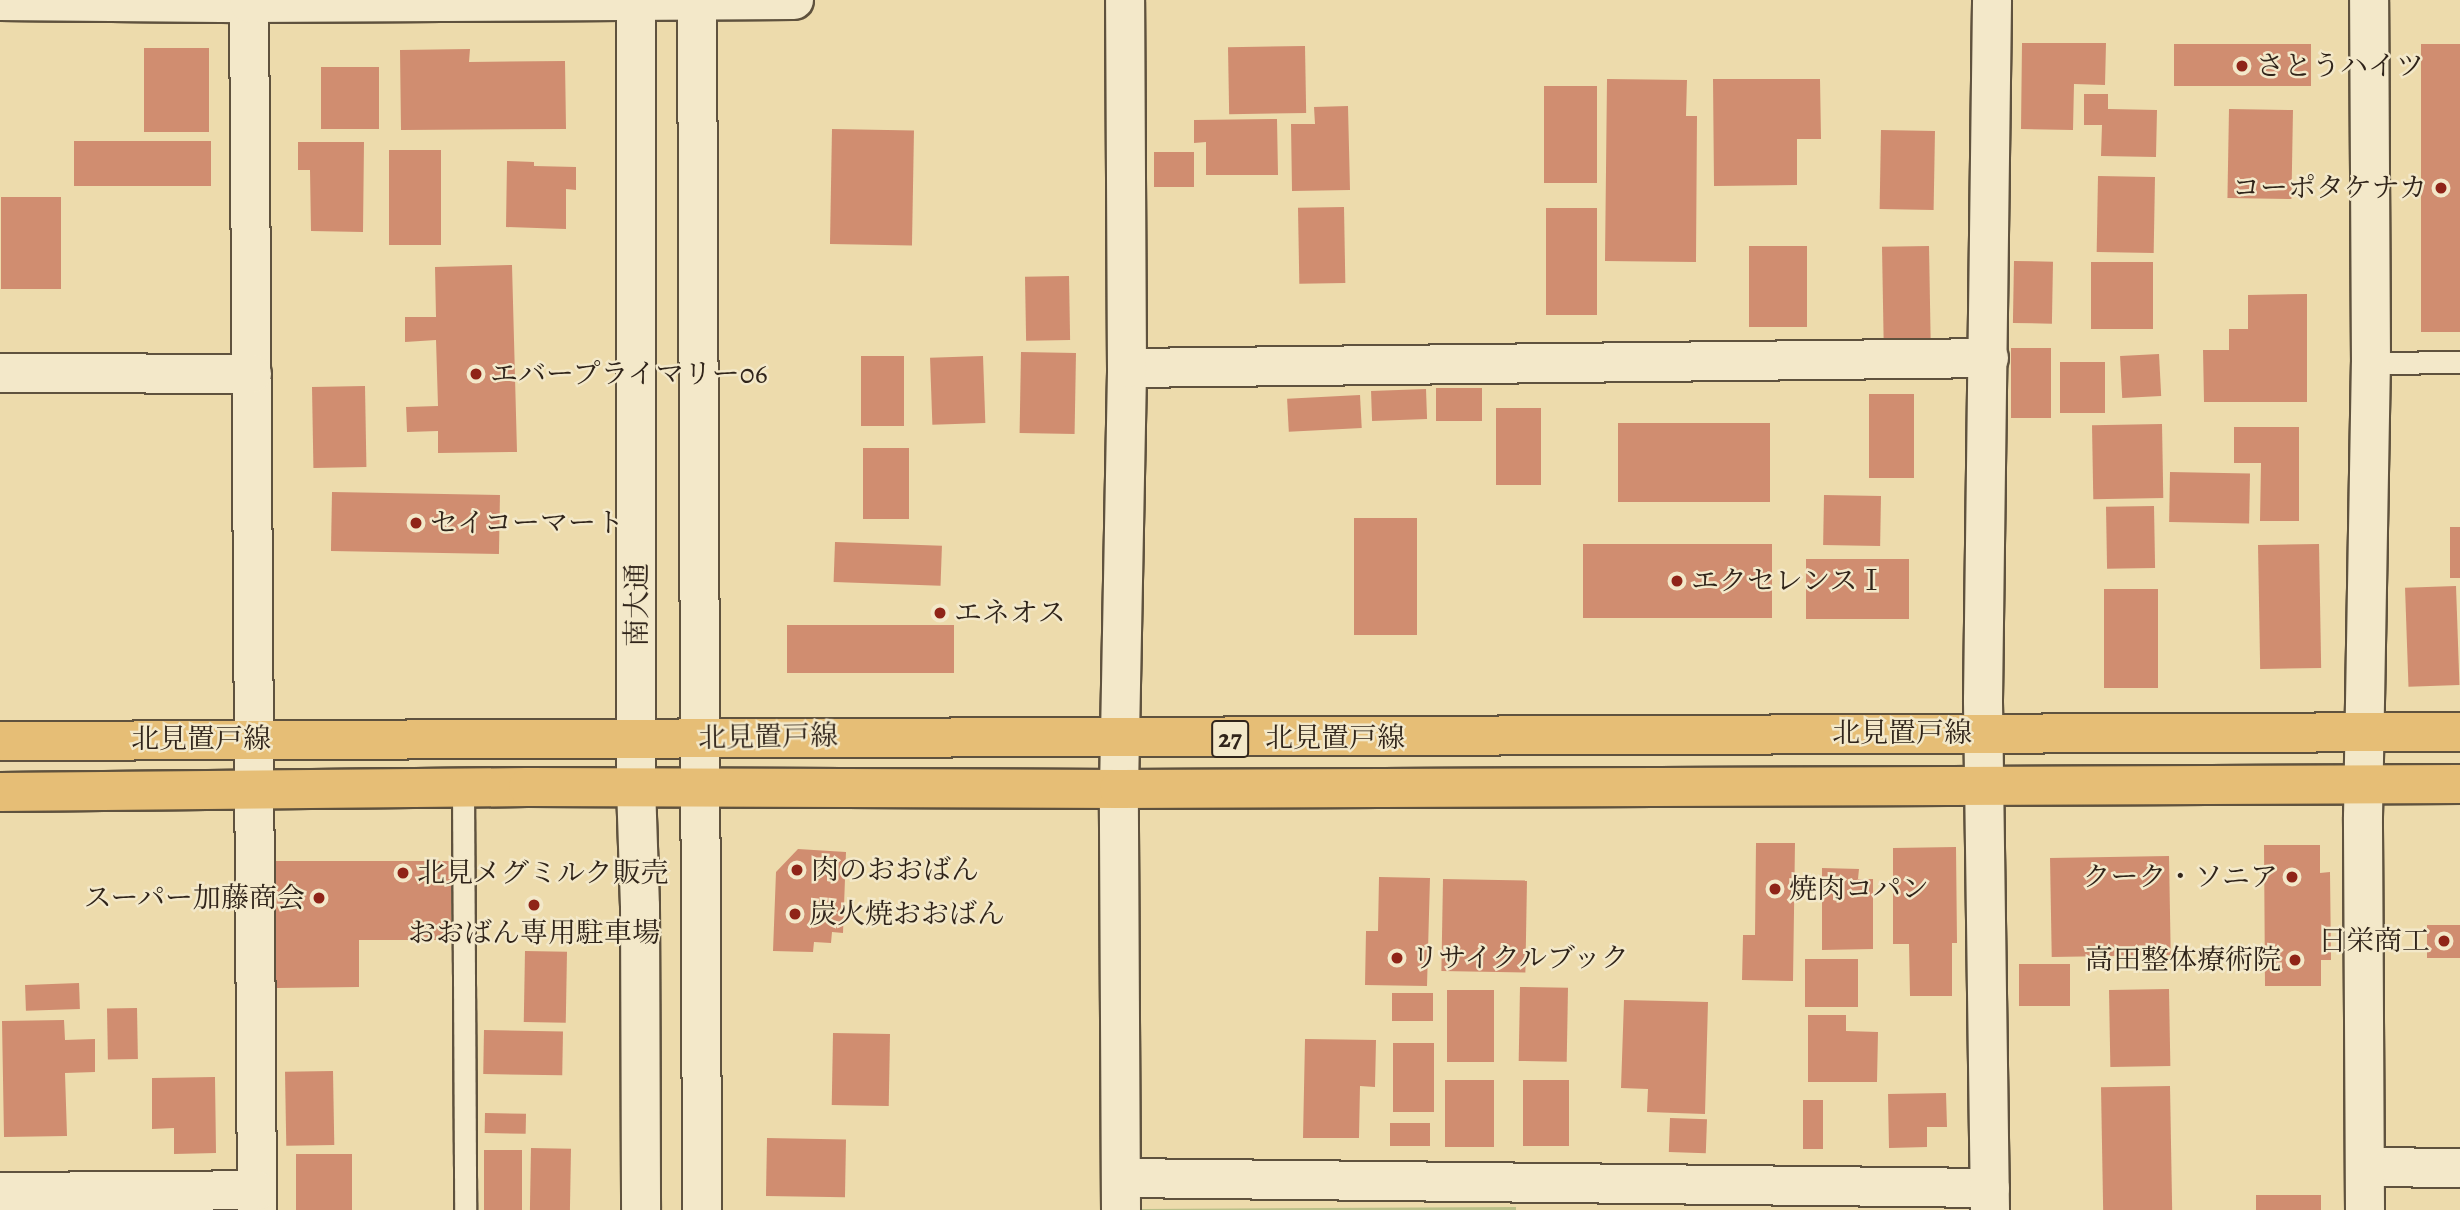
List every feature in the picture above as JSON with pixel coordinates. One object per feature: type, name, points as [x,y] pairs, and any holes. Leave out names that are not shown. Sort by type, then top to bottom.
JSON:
[{"type":"main road","name":"北見置戸線","points":[[0,741],[701,738],[1121,740],[2460,732]]},
{"type":"main road","name":"北見置戸線","points":[[0,792],[636,786],[1119,789],[2460,784]]},
{"type":"street","name":"南大通","points":[[636,0],[636,786],[640,906],[640,1210]]},
{"type":"street","points":[[697,0],[702,1210]]},
{"type":"street","points":[[0,1],[794,0]]},
{"type":"street","points":[[1125,0],[1127,368],[1119,789],[1121,1194],[1990,1199],[1984,733],[1992,0]]},
{"type":"street","points":[[2365,1210],[2364,732],[2371,363],[2370,0]]},
{"type":"street","points":[[0,1192],[257,1200],[249,2]]},
{"type":"street","points":[[1127,368],[1989,358]]},
{"type":"street","points":[[0,373],[252,374]]},
{"type":"street","points":[[2365,1167],[2460,1168]]},
{"type":"lane","points":[[2371,363],[2460,362]]},
{"type":"lane","points":[[463,788],[465,1210]]},
{"type":"green space","points":[[1516,1207],[1516,1210],[1142,1210],[1142,1209]]},
{"type":"building","points":[[2022,43],[2106,43],[2105,85],[2074,84],[2073,130],[2021,129]]},
{"type":"building","name":"さとうハイツ","points":[[2174,44],[2311,44],[2311,86],[2174,86]]},
{"type":"building","name":"コーポタケナカ","points":[[2421,44],[2460,44],[2460,332],[2421,332]]},
{"type":"building","points":[[1305,46],[1306,113],[1229,114],[1228,47]]},
{"type":"building","points":[[144,48],[209,48],[209,132],[144,132]]},
{"type":"building","points":[[470,49],[469,62],[565,61],[566,129],[401,130],[400,50]]},
{"type":"building","points":[[321,67],[379,67],[379,129],[321,129]]},
{"type":"building","points":[[1607,79],[1687,80],[1686,116],[1697,116],[1696,262],[1605,261]]},
{"type":"building","points":[[1713,79],[1820,79],[1821,139],[1797,139],[1797,185],[1714,186]]},
{"type":"building","points":[[1544,86],[1597,86],[1597,183],[1544,183]]},
{"type":"building","points":[[2084,94],[2108,94],[2108,109],[2157,110],[2156,157],[2101,156],[2102,125],[2084,125]]},
{"type":"building","points":[[1348,106],[1350,190],[1292,191],[1291,124],[1315,124],[1314,107]]},
{"type":"building","points":[[2229,109],[2293,110],[2291,199],[2227,198]]},
{"type":"building","points":[[1277,119],[1278,175],[1206,175],[1206,142],[1194,143],[1194,120]]},
{"type":"building","points":[[832,129],[914,130],[912,245],[830,244]]},
{"type":"building","points":[[1881,130],[1935,131],[1934,210],[1880,209]]},
{"type":"building","points":[[74,141],[211,141],[211,186],[74,186]]},
{"type":"building","points":[[298,142],[364,142],[363,232],[311,231],[310,170],[298,170]]},
{"type":"building","points":[[389,150],[441,150],[441,245],[389,245]]},
{"type":"building","points":[[1154,152],[1194,152],[1194,187],[1154,187]]},
{"type":"building","points":[[507,161],[534,162],[534,166],[576,167],[576,190],[566,189],[566,229],[506,227]]},
{"type":"building","points":[[2098,176],[2155,177],[2154,253],[2097,252]]},
{"type":"building","points":[[1,197],[61,197],[61,289],[1,289]]},
{"type":"building","points":[[1344,207],[1345,283],[1299,284],[1298,208]]},
{"type":"building","points":[[1546,208],[1597,208],[1597,315],[1546,315]]},
{"type":"building","points":[[1749,246],[1807,246],[1807,327],[1749,327]]},
{"type":"building","points":[[1929,246],[1931,340],[1884,341],[1882,247]]},
{"type":"building","points":[[2014,261],[2053,262],[2052,324],[2013,323]]},
{"type":"building","points":[[2091,262],[2153,262],[2153,329],[2091,329]]},
{"type":"building","name":"エバープライマリー06","points":[[512,265],[517,452],[438,453],[438,431],[407,432],[406,407],[438,406],[436,340],[405,342],[405,317],[436,317],[435,267]]},
{"type":"building","points":[[1069,276],[1070,340],[1026,341],[1025,277]]},
{"type":"building","points":[[2307,294],[2307,402],[2204,402],[2203,350],[2229,350],[2229,329],[2248,329],[2248,295]]},
{"type":"building","points":[[2011,348],[2051,348],[2051,418],[2011,418]]},
{"type":"building","points":[[1021,352],[1076,353],[1075,434],[1020,433]]},
{"type":"building","points":[[2159,354],[2161,396],[2122,398],[2120,356]]},
{"type":"building","points":[[861,356],[904,356],[904,426],[861,426]]},
{"type":"building","points":[[983,356],[985,423],[932,425],[930,358]]},
{"type":"building","points":[[2060,362],[2105,362],[2105,413],[2060,413]]},
{"type":"building","points":[[365,386],[366,467],[313,468],[312,387]]},
{"type":"building","points":[[1436,388],[1482,388],[1482,421],[1436,421]]},
{"type":"building","points":[[1426,389],[1427,419],[1372,421],[1371,391]]},
{"type":"building","points":[[1869,394],[1914,394],[1914,478],[1869,478]]},
{"type":"building","points":[[1360,395],[1362,428],[1289,432],[1287,399]]},
{"type":"building","points":[[1496,408],[1541,408],[1541,485],[1496,485]]},
{"type":"building","points":[[1618,423],[1770,423],[1770,502],[1618,502]]},
{"type":"building","points":[[2162,424],[2163,498],[2093,499],[2092,425]]},
{"type":"building","points":[[2234,427],[2299,427],[2299,521],[2260,521],[2261,463],[2234,463]]},
{"type":"building","points":[[863,448],[909,448],[909,519],[863,519]]},
{"type":"building","points":[[2170,472],[2250,473],[2249,523],[2169,522]]},
{"type":"building","name":"セイコーマート","points":[[332,492],[500,495],[499,554],[331,551]]},
{"type":"building","points":[[1824,495],[1881,496],[1880,546],[1823,545]]},
{"type":"building","points":[[2154,506],[2155,568],[2107,569],[2106,507]]},
{"type":"building","points":[[1354,518],[1417,518],[1417,635],[1354,635]]},
{"type":"building","points":[[2450,527],[2460,527],[2460,578],[2450,578]]},
{"type":"building","points":[[835,542],[942,546],[941,586],[834,582]]},
{"type":"building","name":"エクセレンスⅠ","points":[[1583,544],[1772,544],[1772,618],[1583,618]]},
{"type":"building","points":[[2319,544],[2321,668],[2260,669],[2258,545]]},
{"type":"building","points":[[1806,559],[1909,559],[1909,619],[1806,619]]},
{"type":"building","points":[[2456,586],[2459,685],[2408,687],[2405,588]]},
{"type":"building","points":[[2104,589],[2158,589],[2158,688],[2104,688]]},
{"type":"building","points":[[787,625],[954,625],[954,673],[787,673]]},
{"type":"building","name":"焼肉コパン","points":[[1756,843],[1795,843],[1793,981],[1742,980],[1743,935],[1755,935]]},
{"type":"building","points":[[2264,845],[2320,845],[2320,873],[2330,872],[2331,960],[2321,960],[2321,986],[2265,986]]},
{"type":"building","points":[[1956,847],[1957,943],[1952,943],[1952,996],[1910,996],[1909,944],[1893,944],[1893,848]]},
{"type":"building","points":[[798,849],[846,852],[843,933],[832,932],[831,943],[814,942],[813,952],[773,951],[776,872]]},
{"type":"building","points":[[2169,856],[2171,955],[2052,957],[2050,858]]},
{"type":"building","points":[[275,861],[451,861],[451,940],[359,940],[359,987],[276,988]]},
{"type":"building","points":[[1822,868],[1859,869],[1858,879],[1873,879],[1873,949],[1822,950]]},
{"type":"building","name":"リサイクルブック","points":[[1379,877],[1430,878],[1427,986],[1365,985],[1366,931],[1378,931]]},
{"type":"building","points":[[1443,879],[1527,880],[1525,972],[1441,971]]},
{"type":"building","name":"日栄商工","points":[[2427,925],[2460,925],[2460,958],[2427,958]]},
{"type":"building","points":[[525,951],[567,952],[566,1023],[524,1022]]},
{"type":"building","points":[[1805,959],[1858,959],[1858,1007],[1805,1007]]},
{"type":"building","points":[[2019,964],[2070,964],[2070,1006],[2019,1006]]},
{"type":"building","points":[[79,983],[80,1009],[26,1011],[25,985]]},
{"type":"building","points":[[1520,987],[1568,988],[1567,1062],[1519,1061]]},
{"type":"building","points":[[2169,989],[2170,1066],[2110,1067],[2109,990]]},
{"type":"building","points":[[1447,990],[1494,990],[1494,1062],[1447,1062]]},
{"type":"building","points":[[1392,993],[1433,993],[1433,1021],[1392,1021]]},
{"type":"building","points":[[1624,1000],[1708,1002],[1705,1114],[1647,1112],[1648,1089],[1621,1088]]},
{"type":"building","points":[[137,1008],[138,1059],[108,1060],[107,1009]]},
{"type":"building","points":[[1808,1015],[1846,1015],[1846,1031],[1878,1032],[1877,1082],[1808,1082]]},
{"type":"building","points":[[64,1020],[65,1040],[95,1039],[95,1072],[65,1073],[67,1136],[4,1137],[2,1021]]},
{"type":"building","points":[[484,1030],[563,1031],[562,1075],[483,1074]]},
{"type":"building","points":[[833,1033],[890,1034],[889,1106],[832,1105]]},
{"type":"building","points":[[1305,1039],[1376,1040],[1375,1087],[1360,1086],[1359,1138],[1303,1138]]},
{"type":"building","points":[[1393,1043],[1434,1043],[1434,1112],[1393,1112]]},
{"type":"building","points":[[333,1071],[334,1145],[286,1146],[285,1072]]},
{"type":"building","points":[[215,1077],[216,1153],[174,1154],[174,1128],[152,1129],[152,1078]]},
{"type":"building","points":[[1445,1080],[1494,1080],[1494,1147],[1445,1147]]},
{"type":"building","points":[[1523,1080],[1569,1080],[1569,1146],[1523,1146]]},
{"type":"building","points":[[2170,1086],[2172,1210],[2103,1210],[2101,1087]]},
{"type":"building","points":[[1946,1093],[1947,1127],[1927,1127],[1927,1147],[1889,1148],[1888,1094]]},
{"type":"building","points":[[1803,1100],[1823,1100],[1823,1149],[1803,1149]]},
{"type":"building","points":[[485,1113],[526,1114],[526,1134],[485,1133]]},
{"type":"building","points":[[1670,1118],[1707,1119],[1706,1153],[1669,1152]]},
{"type":"building","points":[[1390,1123],[1430,1123],[1430,1146],[1390,1146]]},
{"type":"building","points":[[767,1138],[846,1139],[845,1197],[766,1196]]},
{"type":"building","points":[[531,1148],[571,1149],[570,1210],[530,1210]]},
{"type":"building","points":[[484,1150],[522,1150],[522,1210],[484,1210]]},
{"type":"building","points":[[296,1154],[352,1154],[352,1210],[296,1210]]},
{"type":"building","points":[[2256,1195],[2321,1195],[2321,1210],[2256,1210]]},
{"type":"place","name":"さとうハイツ","points":[[2242,66]]},
{"type":"place","name":"コーポタケナカ","points":[[2441,188]]},
{"type":"place","name":"エバープライマリー06","points":[[476,374]]},
{"type":"place","name":"セイコーマート","points":[[416,523]]},
{"type":"place","name":"エクセレンスⅠ","points":[[1677,581]]},
{"type":"place","name":"エネオス","points":[[940,613]]},
{"type":"place","name":"肉のおおばん","points":[[797,870]]},
{"type":"place","name":"北見メグミルク販売","points":[[403,873]]},
{"type":"place","name":"クーク・ソニア","points":[[2292,877]]},
{"type":"place","name":"焼肉コパン","points":[[1775,889]]},
{"type":"place","name":"スーパー加藤商会","points":[[319,898]]},
{"type":"place","name":"おおばん専用駐車場","points":[[534,905]]},
{"type":"place","name":"炭火焼おおばん","points":[[795,914]]},
{"type":"place","name":"日栄商工","points":[[2444,941]]},
{"type":"place","name":"リサイクルブック","points":[[1397,958]]},
{"type":"place","name":"高田整体療術院","points":[[2295,960]]}]
